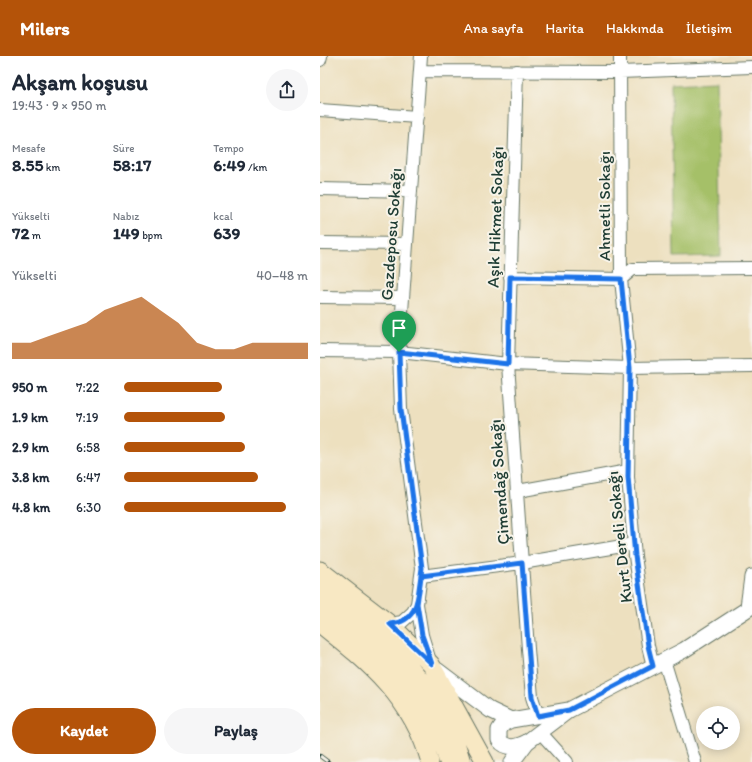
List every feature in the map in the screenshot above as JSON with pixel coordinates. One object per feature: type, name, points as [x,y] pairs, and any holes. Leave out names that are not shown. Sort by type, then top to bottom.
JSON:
[{"type":"main road","points":[[320,570],[390,624],[434,667],[485,762]]},
{"type":"main road","points":[[320,588],[388,643],[416,673],[444,718],[462,762]]},
{"type":"main road","points":[[320,606],[380,653],[406,681],[433,724],[448,762]]},
{"type":"main road","points":[[320,624],[366,661],[390,685],[412,718],[425,745],[430,762]]},
{"type":"street","points":[[320,60],[321,56]]},
{"type":"street","name":"Gazdeposu Sokağı","points":[[417,604],[422,568],[401,409],[399,352],[421,56]]},
{"type":"street","name":"Ahmetli Sokağı","points":[[620,56],[621,279],[629,374]]},
{"type":"street","points":[[420,71],[620,72],[752,67]]},
{"type":"street","name":"Aşık Hikmet Sokağı","points":[[508,364],[517,71]]},
{"type":"street","points":[[320,110],[417,117]]},
{"type":"street","points":[[320,189],[411,191]]},
{"type":"street","points":[[320,243],[407,244]]},
{"type":"street","points":[[510,277],[621,279],[633,269],[752,268]]},
{"type":"street","points":[[320,297],[403,298]]},
{"type":"street","points":[[320,351],[399,352],[508,364],[629,374],[752,366]]},
{"type":"street","name":"Çimendağ Sokağı","points":[[508,364],[532,697],[538,716]]},
{"type":"street","name":"Kurt Dereli Sokağı","points":[[629,374],[628,471],[634,544],[648,646],[659,663],[694,762]]},
{"type":"street","points":[[518,491],[628,471]]},
{"type":"street","points":[[421,576],[522,563],[634,544]]},
{"type":"street","points":[[512,762],[527,742],[569,710],[684,650],[751,607],[752,576]]},
{"type":"street","points":[[417,604],[423,640],[434,667],[490,710],[511,720]]},
{"type":"street","points":[[390,624],[402,622],[413,612],[417,604]]},
{"type":"street","points":[[527,742],[512,748],[504,745],[499,740],[499,730],[503,724],[511,720],[569,710]]},
{"type":"street","points":[[540,732],[567,762]]},
{"type":"green space","points":[[717,81],[721,256],[674,257],[671,83]]},
{"type":"railway","points":[[320,756],[328,762]]},
{"type":"route","points":[[399,352],[401,409],[422,568],[417,604],[422,635],[432,664],[390,624],[402,622],[413,612],[417,604],[421,576],[522,563],[532,697],[538,716],[569,710],[653,666],[648,646],[635,556],[628,477],[628,380],[630,368],[621,279],[510,277],[508,364],[399,352]]}]
